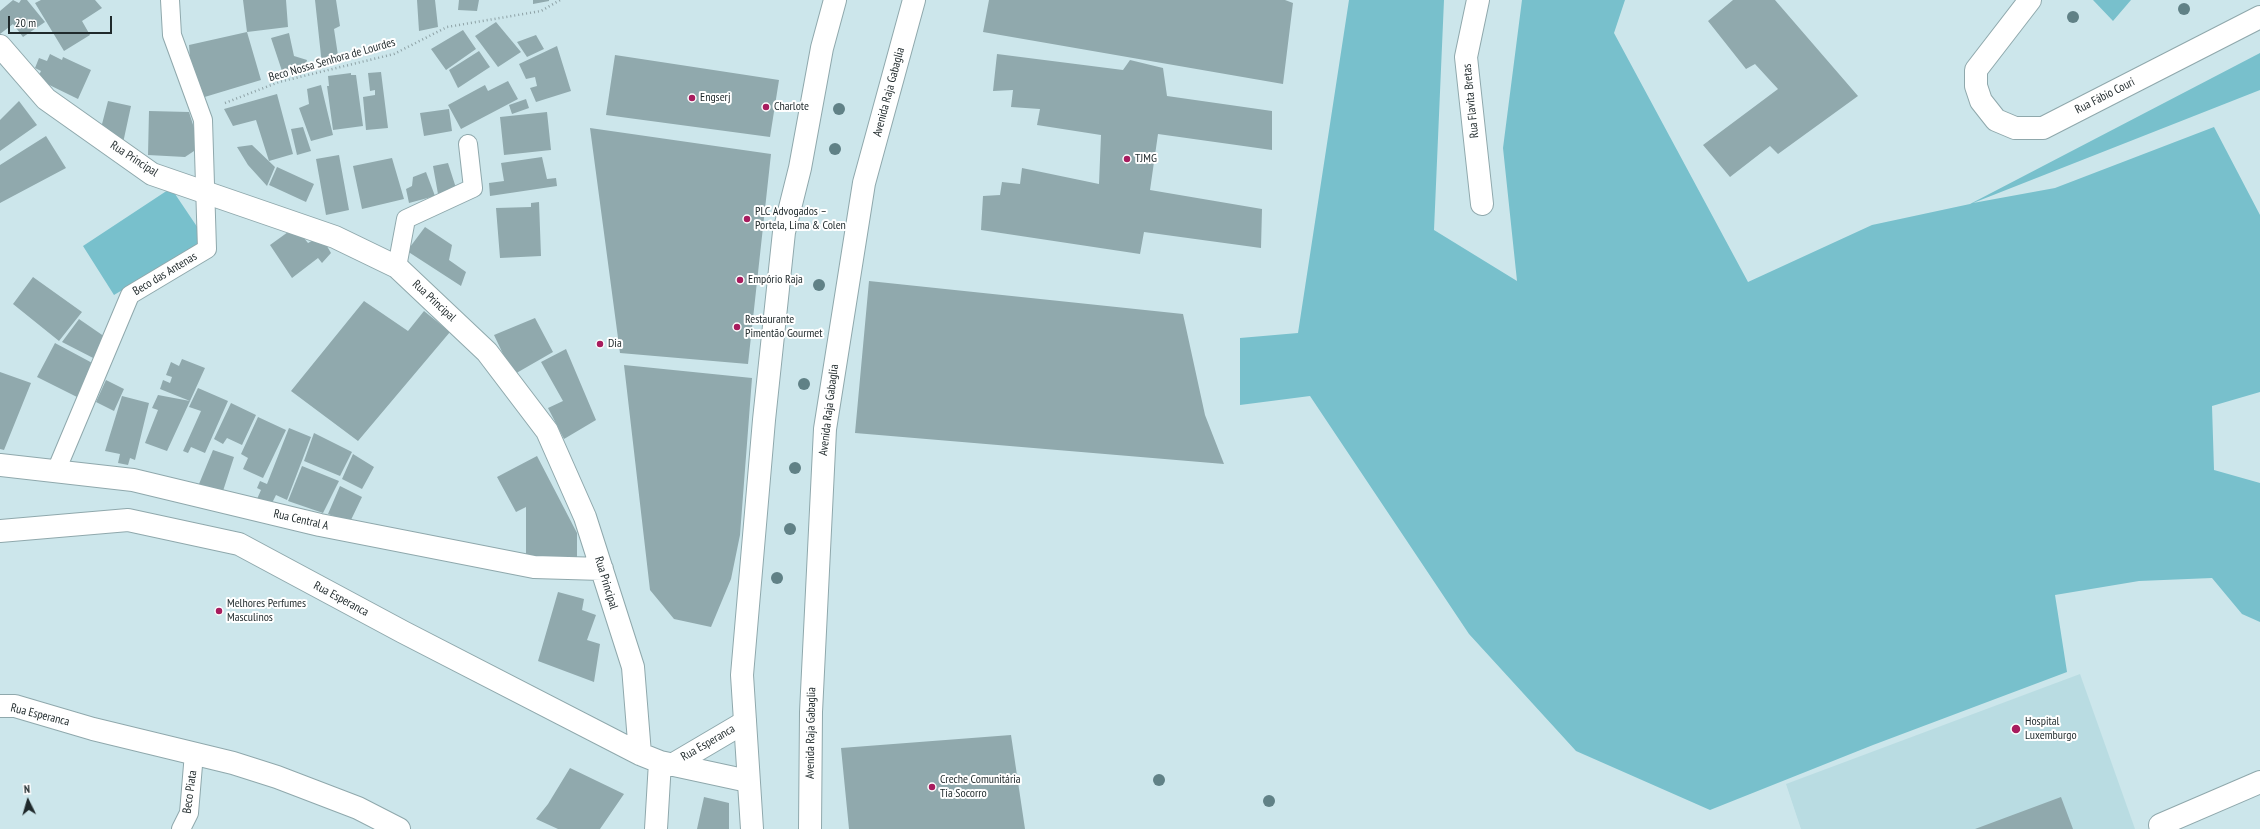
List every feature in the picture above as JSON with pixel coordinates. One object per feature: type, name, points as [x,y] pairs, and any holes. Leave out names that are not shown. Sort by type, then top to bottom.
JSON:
[{"type":"street","points":[[752,829],[745,722],[744,662],[764,420],[784,232],[800,168],[822,48],[835,0]]},
{"type":"street","name":"Avenida Raja Gabaglia","points":[[810,829],[811,712],[825,429],[864,183],[914,0]]},
{"type":"street","name":"Rua Flavita Bretas","points":[[1478,0],[1466,57],[1482,204]]},
{"type":"street","name":"Rua Fábio Couri","points":[[2030,0],[1976,70],[1976,86],[1980,101],[1996,120],[2015,128],[2043,128],[2260,17]]},
{"type":"street","name":"Rua Principal","points":[[0,46],[46,99],[152,174],[335,236],[397,266],[487,352],[547,431],[585,517],[633,667],[640,754]]},
{"type":"street","name":"Rua Central A","points":[[0,465],[133,480],[320,525],[534,567],[602,569]]},
{"type":"street","name":"Rua Esperanca","points":[[0,531],[128,520],[239,544],[403,632],[640,754],[666,764],[748,781]]},
{"type":"street","name":"Rua Esperanca","points":[[0,706],[15,706],[94,729],[194,753],[277,777],[358,808],[399,829]]},
{"type":"street","name":"Rua Esperanca","points":[[666,764],[745,722]]},
{"type":"street","points":[[656,829],[666,764]]},
{"type":"street","points":[[2160,827],[2260,782]]},
{"type":"lane","name":"Beco das Antenas","points":[[56,471],[130,295],[207,250],[203,120],[172,35],[170,0]]},
{"type":"lane","points":[[397,266],[406,219],[473,188],[468,144]]},
{"type":"lane","name":"Beco Piata","points":[[181,829],[189,813],[194,753]]},
{"type":"path","name":"Beco Nossa Senhora de Lourdes","points":[[200,113],[279,82],[394,54],[447,27],[541,11],[560,0]]},
{"type":"shaded area","points":[[1349,0],[1444,0],[1434,230],[1517,281],[1503,148],[1522,0],[1625,0],[1614,33],[1748,282],[1872,225],[1970,204],[2260,53],[2260,90],[1973,203],[2055,188],[2214,127],[2260,215],[2260,392],[2212,406],[2214,470],[2260,483],[2260,622],[2242,614],[2212,578],[2139,581],[2055,595],[2067,672],[1873,745],[1710,810],[1576,751],[1469,634],[1310,396],[1240,405],[1240,338],[1298,333]]},
{"type":"shaded area","points":[[2093,0],[2131,0],[2113,21]]},
{"type":"shaded area","points":[[171,188],[206,240],[114,295],[83,246]]},
{"type":"shaded area","name":"Hospital Luxemburgo","points":[[2080,674],[2135,829],[1801,829],[1786,784]]},
{"type":"building","points":[[13,0],[19,3],[21,0],[27,0],[45,22],[23,37],[13,24],[0,34],[0,11]]},
{"type":"building","points":[[41,0],[95,0],[102,8],[82,21],[90,35],[64,51],[35,3]]},
{"type":"building","points":[[243,0],[286,0],[288,27],[247,32]]},
{"type":"building","points":[[315,0],[336,0],[340,26],[334,29],[339,62],[322,65]]},
{"type":"building","points":[[417,0],[435,0],[438,27],[419,31]]},
{"type":"building","points":[[459,0],[479,0],[477,11],[458,10]]},
{"type":"building","points":[[533,0],[549,0],[549,1],[533,4]]},
{"type":"building","points":[[989,0],[1285,0],[1293,3],[1283,84],[983,32]]},
{"type":"building","points":[[1733,0],[1775,0],[1858,96],[1778,154],[1770,146],[1730,177],[1703,145],[1778,89],[1755,64],[1746,69],[1708,21]]},
{"type":"building","points":[[496,22],[521,52],[498,67],[475,36]]},
{"type":"building","points":[[463,30],[476,49],[446,70],[431,49]]},
{"type":"building","points":[[247,32],[261,80],[198,99],[191,73],[189,45]]},
{"type":"building","points":[[289,33],[294,56],[307,60],[304,70],[283,74],[271,38]]},
{"type":"building","points":[[536,35],[544,49],[527,57],[517,42]]},
{"type":"building","points":[[557,46],[571,91],[536,102],[530,88],[537,86],[535,77],[526,79],[519,64]]},
{"type":"building","points":[[479,51],[490,67],[458,88],[449,70]]},
{"type":"building","points":[[50,54],[62,60],[63,57],[91,70],[78,99],[37,79],[41,71],[35,68],[39,58],[47,61]]},
{"type":"building","name":"TJMG","points":[[997,54],[1123,70],[1130,60],[1163,68],[1167,96],[1272,111],[1272,150],[1158,134],[1150,190],[1262,209],[1261,248],[1144,232],[1140,254],[981,230],[983,196],[1000,195],[1002,182],[1020,184],[1022,168],[1099,184],[1101,135],[1037,125],[1040,109],[1011,107],[1013,90],[993,91]]},
{"type":"building","name":"Engserj","points":[[615,55],[779,80],[770,137],[606,115]]},
{"type":"building","points":[[381,72],[388,128],[366,130],[363,97],[375,95],[375,90],[370,91],[368,73]]},
{"type":"building","points":[[351,73],[351,75],[356,75],[363,126],[333,130],[327,86],[329,86],[328,76]]},
{"type":"building","points":[[508,81],[518,99],[461,129],[448,105],[485,85],[488,91]]},
{"type":"building","points":[[321,85],[333,135],[311,141],[299,108],[309,104],[307,89]]},
{"type":"building","points":[[277,94],[293,154],[269,161],[256,120],[233,126],[224,109]]},
{"type":"building","points":[[526,99],[529,108],[512,114],[509,105]]},
{"type":"building","points":[[19,101],[37,125],[0,151],[0,120]]},
{"type":"building","points":[[108,101],[131,106],[123,143],[101,128]]},
{"type":"building","points":[[449,109],[452,131],[424,136],[420,113]]},
{"type":"building","points":[[149,111],[189,112],[200,147],[185,157],[148,155]]},
{"type":"building","points":[[547,112],[551,150],[504,155],[500,117]]},
{"type":"building","points":[[303,127],[311,151],[297,155],[291,129]]},
{"type":"building","points":[[590,128],[771,154],[748,364],[620,353]]},
{"type":"building","points":[[46,136],[66,168],[0,203],[0,165]]},
{"type":"building","points":[[252,145],[275,167],[267,186],[248,165],[237,147]]},
{"type":"building","points":[[339,155],[349,210],[326,215],[316,159]]},
{"type":"building","points":[[542,157],[547,179],[556,178],[557,186],[490,196],[489,183],[504,181],[501,163]]},
{"type":"building","points":[[392,158],[404,199],[362,209],[353,166]]},
{"type":"building","points":[[448,163],[456,188],[438,194],[433,166]]},
{"type":"building","points":[[277,167],[314,184],[306,202],[269,185]]},
{"type":"building","points":[[426,172],[435,196],[409,203],[406,189],[412,186],[413,177]]},
{"type":"building","points":[[539,202],[541,256],[500,258],[496,208],[531,207],[531,203]]},
{"type":"building","points":[[295,227],[308,243],[321,236],[331,253],[322,263],[318,258],[292,278],[270,245]]},
{"type":"building","points":[[425,227],[452,245],[449,260],[466,272],[461,286],[407,251]]},
{"type":"building","points":[[33,277],[82,312],[59,341],[13,304]]},
{"type":"building","points":[[869,281],[1183,314],[1205,415],[1224,464],[855,433]]},
{"type":"building","points":[[364,301],[408,331],[424,311],[450,332],[358,441],[291,391]]},
{"type":"building","points":[[535,318],[553,352],[513,375],[494,335]]},
{"type":"building","points":[[79,319],[108,339],[99,361],[62,342]]},
{"type":"building","points":[[55,343],[96,365],[85,401],[37,377]]},
{"type":"building","points":[[566,349],[596,420],[564,439],[548,408],[563,401],[541,362]]},
{"type":"building","points":[[182,359],[205,368],[190,401],[160,389],[163,380],[170,383],[172,377],[166,375],[171,362],[179,366]]},
{"type":"building","points":[[624,365],[752,378],[740,535],[731,579],[711,627],[674,619],[650,590]]},
{"type":"building","points":[[0,372],[31,383],[4,450],[0,449]]},
{"type":"building","points":[[106,380],[124,389],[114,411],[96,402]]},
{"type":"building","points":[[198,388],[228,401],[205,453],[191,447],[188,453],[183,451],[201,411],[189,407]]},
{"type":"building","points":[[158,395],[190,401],[167,451],[145,443],[158,410],[152,408]]},
{"type":"building","points":[[122,396],[149,403],[135,460],[130,458],[128,465],[118,463],[120,454],[105,451]]},
{"type":"building","points":[[231,403],[256,415],[242,445],[227,438],[223,444],[214,439]]},
{"type":"building","points":[[258,417],[286,430],[263,478],[243,469],[248,458],[241,454]]},
{"type":"building","points":[[289,428],[311,437],[287,500],[276,495],[271,505],[257,499],[261,490],[257,488],[260,481],[267,484]]},
{"type":"building","points":[[314,433],[352,452],[340,476],[304,461]]},
{"type":"building","points":[[213,450],[234,457],[223,491],[199,484]]},
{"type":"building","points":[[353,454],[374,467],[362,489],[342,479]]},
{"type":"building","points":[[537,456],[577,533],[577,557],[526,558],[526,507],[516,512],[497,477]]},
{"type":"building","points":[[302,466],[339,481],[323,513],[288,501]]},
{"type":"building","points":[[340,486],[362,497],[350,522],[328,514]]},
{"type":"building","points":[[558,592],[584,599],[582,610],[596,615],[587,640],[600,644],[594,682],[538,661]]},
{"type":"building","name":"Creche Comunitária Tia Socorro","points":[[1011,735],[1025,829],[849,829],[841,748]]},
{"type":"building","points":[[570,768],[624,794],[600,829],[558,829],[536,819],[548,804]]},
{"type":"building","points":[[704,797],[729,803],[729,829],[697,829]]},
{"type":"building","points":[[2061,797],[2073,829],[1975,829]]},
{"type":"place","name":"Engserj","points":[[692,98]]},
{"type":"place","name":"Charlote","points":[[766,107]]},
{"type":"place","name":"TJMG","points":[[1127,159]]},
{"type":"place","name":"PLC Advogados – Portela, Lima & Colen","points":[[747,219]]},
{"type":"place","name":"Empório Raja","points":[[740,280]]},
{"type":"place","name":"Restaurante Pimentão Gourmet","points":[[737,327]]},
{"type":"place","name":"Dia","points":[[600,344]]},
{"type":"place","name":"Melhores Perfumes Masculinos","points":[[219,611]]},
{"type":"place","name":"Hospital Luxemburgo","points":[[2016,729]]},
{"type":"place","name":"Creche Comunitária Tia Socorro","points":[[932,787]]}]
